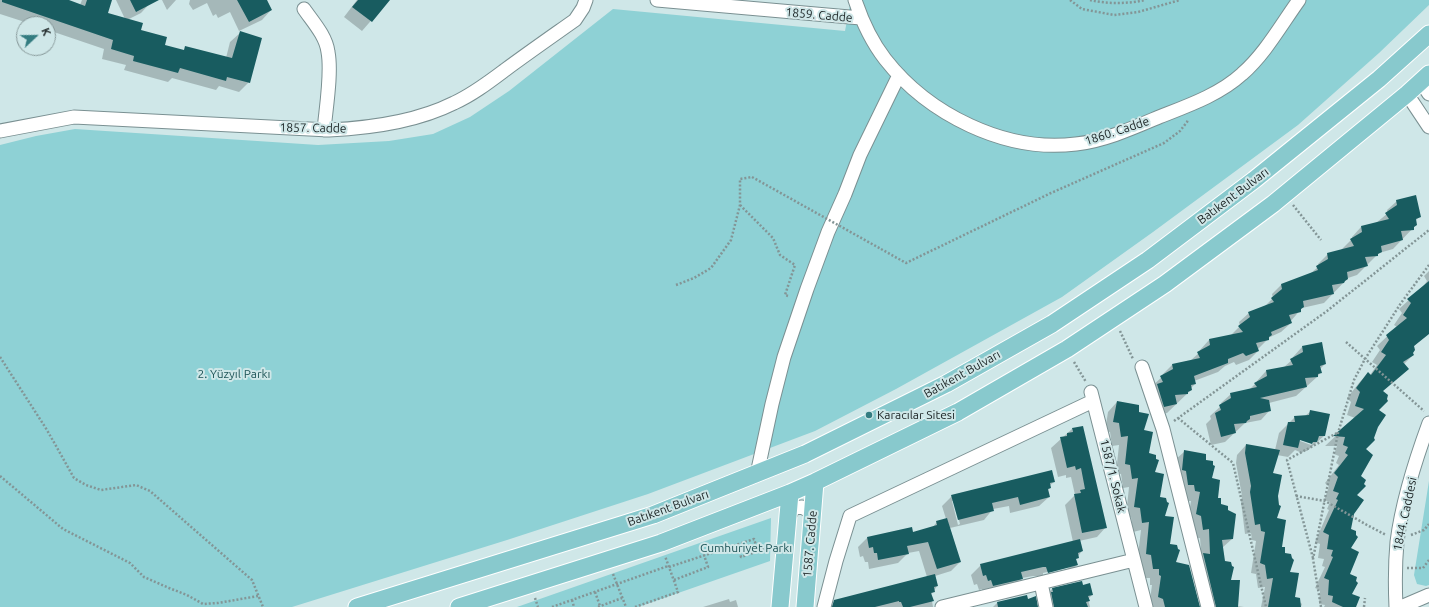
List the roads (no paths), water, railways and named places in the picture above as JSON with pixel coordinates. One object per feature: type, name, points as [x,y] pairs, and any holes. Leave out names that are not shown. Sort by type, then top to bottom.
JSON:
[{"type":"main road","name":"Batıkent Bulvarı","points":[[357,607],[653,515],[805,454],[946,384],[1052,324],[1148,260],[1254,180],[1379,79],[1429,34]]},
{"type":"main road","points":[[465,606],[490,602],[608,560],[661,543],[790,493],[816,482],[958,412],[1067,349],[1165,284],[1285,194],[1407,94],[1426,83]]},
{"type":"main road","name":"1587. Cadde","points":[[805,607],[816,482]]},
{"type":"main road","name":"1587. Cadde","points":[[780,607],[790,493]]},
{"type":"street","name":"1857. Cadde","points":[[0,131],[74,117],[324,130],[353,129],[381,125],[432,113],[455,103],[481,87],[575,20],[583,8],[586,0]]},
{"type":"street","name":"1859. Cadde","points":[[657,0],[861,18]]},
{"type":"street","name":"1860. Cadde","points":[[855,0],[861,18],[872,40],[885,59],[899,75],[921,95],[948,114],[980,130],[1002,138],[1044,145],[1077,144],[1096,140],[1141,125],[1222,89],[1242,75],[1260,56],[1299,0]]},
{"type":"street","points":[[304,9],[321,33],[328,51],[329,70],[324,130]]},
{"type":"street","points":[[757,474],[784,357],[806,289],[860,155],[899,75]]},
{"type":"street","points":[[1407,94],[1429,127]]},
{"type":"street","points":[[1138,366],[1163,429],[1208,607]]},
{"type":"street","name":"1587/1. Sokak","points":[[824,607],[850,516],[1092,396],[1146,607]]},
{"type":"street","name":"1844. Caddesi","points":[[1396,607],[1395,568],[1398,540],[1408,491],[1429,423]]},
{"type":"street","points":[[788,518],[794,508],[802,506],[809,511],[812,520]]},
{"type":"street","points":[[942,607],[1134,560]]},
{"type":"street","points":[[1041,583],[1046,607]]},
{"type":"street","points":[[1401,607],[1429,595]]},
{"type":"place","name":"Karacılar Sitesi","points":[[869,415]]},
{"type":"park label","name":"2. Yüzyıl Parkı","points":[[234,374]]},
{"type":"park label","name":"Cumhuriyet Parkı","points":[[746,548]]}]
